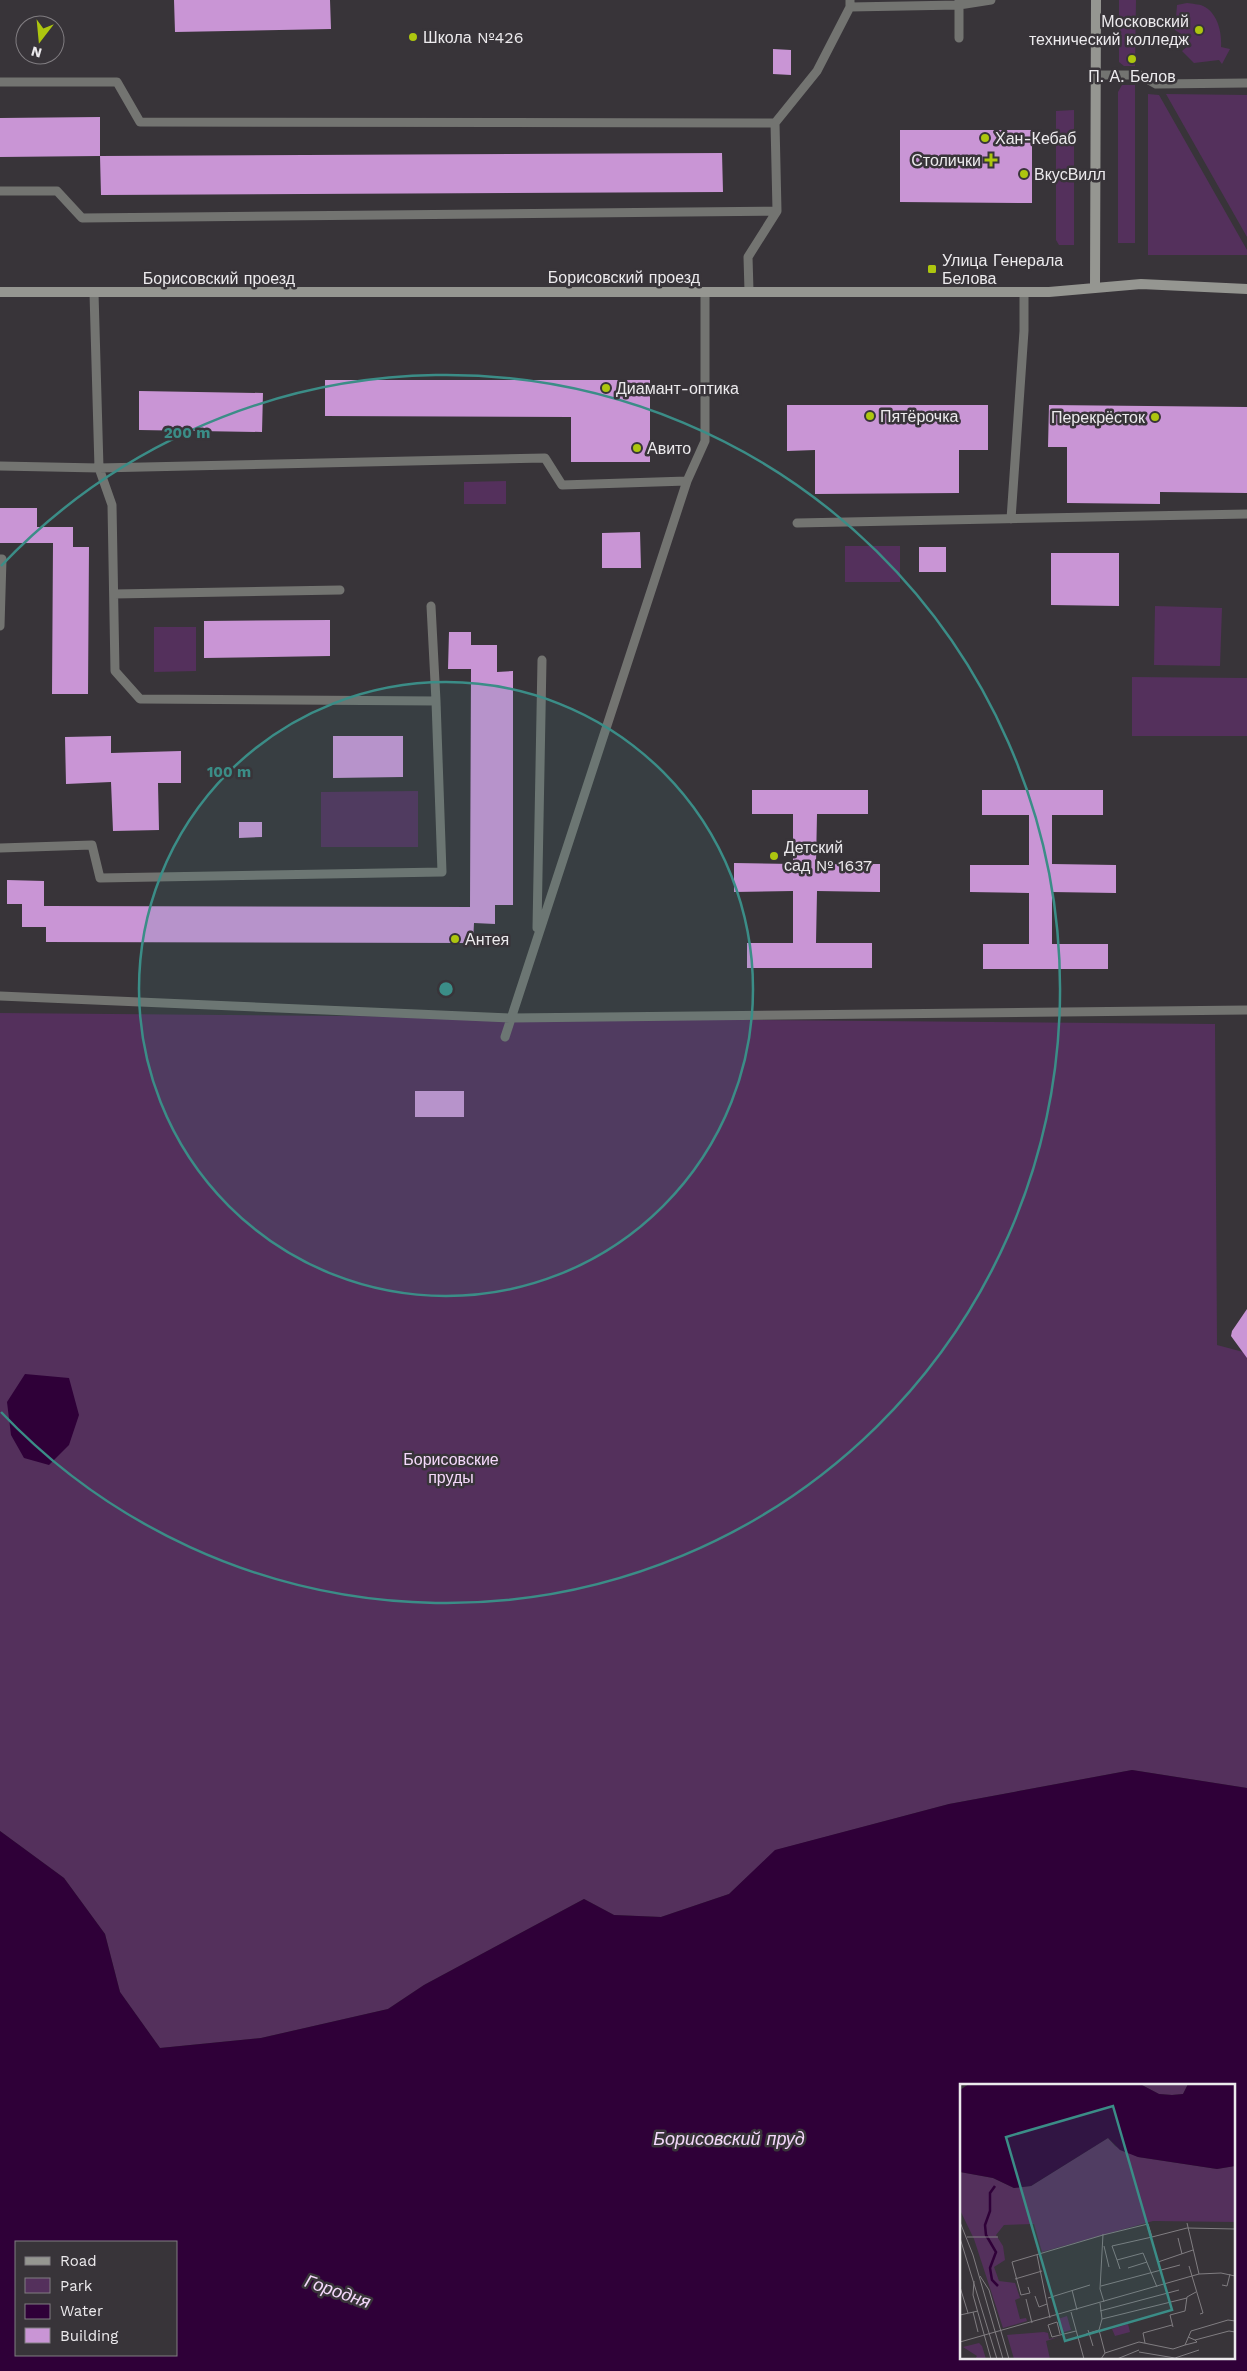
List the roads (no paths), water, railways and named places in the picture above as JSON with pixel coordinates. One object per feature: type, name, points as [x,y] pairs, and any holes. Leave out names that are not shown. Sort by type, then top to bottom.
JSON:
[{"type":"street","points":[[1096,0],[1096,288]]},
{"type":"street","name":"Борисовский проезд","points":[[0,292],[1024,292],[1141,284],[1247,289]]},
{"type":"lane","points":[[749,292],[748,257],[777,211],[775,123],[816,71],[850,4],[959,3],[991,0]]},
{"type":"lane","points":[[959,3],[959,38]]},
{"type":"lane","points":[[1096,75],[1140,76],[1156,84],[1247,83]]},
{"type":"lane","points":[[0,82],[117,82],[140,122],[775,123]]},
{"type":"lane","points":[[0,191],[57,191],[82,218],[777,211]]},
{"type":"lane","points":[[504,1037],[687,481],[705,441],[705,292]]},
{"type":"lane","points":[[1011,519],[1024,331],[1024,292]]},
{"type":"lane","points":[[94,293],[98,468],[112,505],[115,671],[140,700],[436,701]]},
{"type":"lane","points":[[0,466],[98,468],[546,458],[562,485],[687,481]]},
{"type":"lane","points":[[797,523],[1247,514]]},
{"type":"lane","points":[[0,559],[2,559],[0,626]]},
{"type":"lane","points":[[114,594],[340,590]]},
{"type":"lane","points":[[0,848],[92,845],[100,878],[442,872],[431,606]]},
{"type":"lane","points":[[537,938],[542,660]]},
{"type":"lane","points":[[0,996],[511,1018],[1247,1010]]},
{"type":"water","points":[[25,1374],[69,1378],[79,1415],[69,1445],[49,1465],[24,1458],[11,1435],[7,1402]]},
{"type":"water","name":"Борисовский пруд","points":[[1132,1770],[1247,1788],[1247,2371],[0,2371],[0,1831],[64,1878],[105,1934],[120,1992],[160,2048],[261,2038],[388,2009],[424,1985],[584,1899],[614,1915],[661,1917],[729,1894],[775,1850],[949,1804]]},
{"type":"place","name":"Московский технический колледж","points":[[1199,30]]},
{"type":"place","name":"Школа №426","points":[[413,37]]},
{"type":"place","name":"П. А. Белов","points":[[1132,59]]},
{"type":"place","name":"Хан-Кебаб","points":[[985,138]]},
{"type":"place","name":"Столички","points":[[991,160]]},
{"type":"place","name":"ВкусВилл","points":[[1024,174]]},
{"type":"place","name":"Улица Генерала Белова","points":[[932,269]]},
{"type":"place","name":"Диамант-оптика","points":[[606,388]]},
{"type":"place","name":"Пятёрочка","points":[[870,416]]},
{"type":"place","name":"Перекрёсток","points":[[1155,417]]},
{"type":"place","name":"Авито","points":[[637,448]]},
{"type":"place","name":"Детский сад № 1637","points":[[774,856]]},
{"type":"place","name":"Антея","points":[[455,939]]},
{"type":"park label","name":"Борисовские пруды","points":[[451,1468]]},
{"type":"water label","name":"Городня","points":[[338,2291]]}]
